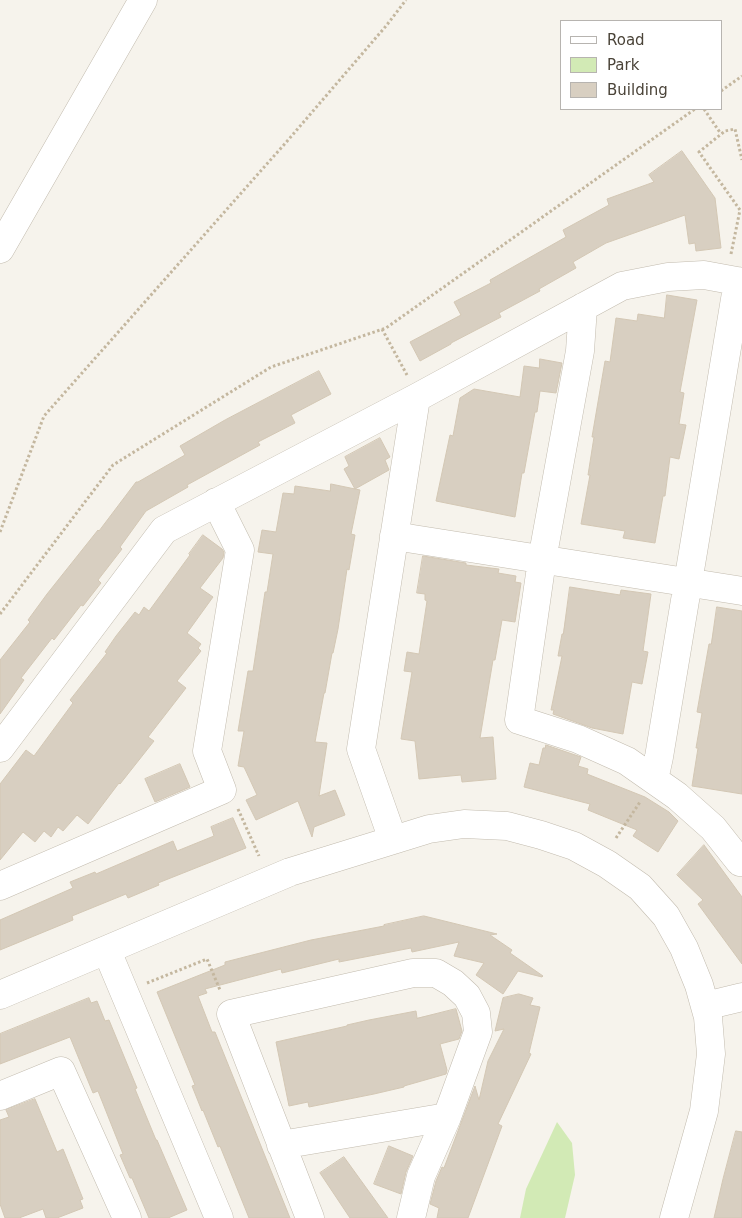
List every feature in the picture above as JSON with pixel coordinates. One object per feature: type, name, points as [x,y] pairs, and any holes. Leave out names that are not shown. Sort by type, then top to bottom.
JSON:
[{"type":"street","points":[[0,249],[143,0]]},
{"type":"street","points":[[0,748],[164,530],[216,502],[411,386],[583,307],[622,286],[668,277],[704,276],[735,281],[659,757],[647,791]]},
{"type":"street","points":[[583,307],[580,351],[542,560],[519,720],[578,740],[628,761],[647,791],[677,796],[713,828],[740,862],[742,860]]},
{"type":"street","points":[[393,840],[361,749],[394,536],[411,386]]},
{"type":"street","points":[[0,886],[222,790],[206,751],[240,550],[216,502]]},
{"type":"street","points":[[394,536],[742,591]]},
{"type":"street","points":[[0,995],[290,872],[429,829],[464,824],[507,826],[541,834],[574,846],[607,864],[640,888],[666,916],[684,948],[699,985],[708,1017],[711,1054],[704,1111],[674,1218]]},
{"type":"street","points":[[107,951],[219,1218]]},
{"type":"street","points":[[310,1218],[231,1014],[413,973],[436,973],[453,983],[467,996],[476,1013],[478,1032],[447,1116],[421,1176],[411,1218]]},
{"type":"street","points":[[705,1006],[742,997]]},
{"type":"street","points":[[0,1096],[61,1071],[127,1218]]},
{"type":"street","points":[[281,1145],[447,1116]]},
{"type":"path","points":[[0,532],[44,416],[282,147],[406,0]]},
{"type":"path","points":[[722,90],[742,76]]},
{"type":"path","points":[[0,614],[113,465],[271,367],[386,328],[694,110]]},
{"type":"path","points":[[705,110],[721,134]]},
{"type":"path","points":[[735,281],[740,210],[699,152],[725,131],[735,129],[742,160]]},
{"type":"path","points":[[382,329],[411,386]]},
{"type":"path","points":[[615,841],[647,791]]},
{"type":"path","points":[[235,801],[255,847]]},
{"type":"path","points":[[144,984],[207,959],[219,988]]},
{"type":"green space","points":[[557,1122],[572,1143],[575,1175],[565,1218],[520,1218],[526,1189]]},
{"type":"building","points":[[682,151],[715,198],[721,248],[696,251],[695,243],[689,244],[685,215],[606,243],[573,262],[576,268],[539,289],[540,291],[499,313],[501,317],[420,361],[410,342],[461,315],[454,302],[491,283],[490,280],[566,237],[563,230],[609,205],[607,199],[654,182],[649,175]]},
{"type":"building","points":[[667,295],[697,300],[680,392],[684,393],[679,424],[686,425],[679,459],[670,457],[665,496],[663,496],[655,543],[623,538],[625,531],[581,524],[590,475],[588,475],[594,437],[592,437],[605,361],[610,362],[616,318],[637,321],[638,314],[664,318]]},
{"type":"building","points":[[540,359],[562,363],[556,393],[540,391],[524,473],[522,473],[515,517],[436,501],[450,435],[453,436],[460,398],[474,389],[520,397],[524,366],[539,368]]},
{"type":"building","points":[[319,371],[331,394],[291,415],[295,423],[258,442],[260,445],[187,485],[188,487],[146,511],[120,547],[122,549],[98,580],[101,583],[54,640],[52,638],[21,678],[24,680],[0,714],[0,660],[30,622],[28,620],[47,594],[99,531],[136,482],[185,455],[180,446],[225,420]]},
{"type":"building","points":[[380,438],[390,457],[385,460],[389,470],[355,489],[344,469],[349,466],[345,457]]},
{"type":"building","points":[[331,484],[360,490],[351,534],[355,535],[349,570],[347,569],[338,629],[315,742],[327,743],[319,796],[335,790],[345,815],[314,827],[312,837],[298,801],[256,820],[246,800],[257,795],[244,767],[238,766],[244,731],[238,731],[248,671],[253,671],[273,554],[258,552],[262,530],[276,532],[283,493],[294,494],[295,486],[330,491]]},
{"type":"building","points":[[203,535],[224,552],[223,558],[200,588],[213,597],[187,633],[201,644],[198,648],[201,651],[177,681],[186,688],[148,737],[154,741],[88,824],[77,815],[63,831],[58,827],[51,837],[44,831],[35,842],[23,832],[0,860],[0,784],[26,750],[34,756],[73,703],[70,700],[107,653],[105,652],[116,636],[135,612],[139,615],[144,607],[149,611]]},
{"type":"building","points":[[423,556],[466,563],[466,565],[499,569],[498,573],[516,576],[515,582],[521,583],[515,622],[502,620],[495,660],[493,660],[480,738],[493,737],[496,779],[462,782],[461,775],[419,779],[415,741],[401,739],[412,672],[404,671],[407,652],[419,654],[427,601],[425,600],[425,594],[417,593]]},
{"type":"building","points":[[570,587],[620,595],[621,590],[651,594],[643,651],[648,652],[642,684],[632,682],[623,734],[592,728],[553,714],[554,710],[551,710],[562,656],[558,656]]},
{"type":"building","points":[[717,607],[742,611],[742,794],[692,786],[702,713],[697,712]]},
{"type":"building","points":[[546,745],[581,757],[578,766],[588,769],[587,774],[645,797],[669,812],[678,821],[658,852],[633,836],[637,830],[588,810],[590,804],[524,787],[530,763],[539,765],[543,748]]},
{"type":"building","points":[[180,764],[190,787],[155,802],[145,779]]},
{"type":"building","points":[[233,818],[246,848],[158,883],[159,885],[128,898],[126,894],[72,916],[73,920],[0,950],[0,920],[73,888],[70,882],[95,872],[96,874],[173,841],[177,851],[214,836],[211,827]]},
{"type":"building","points":[[704,845],[742,897],[742,964],[698,904],[703,900],[677,875]]},
{"type":"building","points":[[424,916],[497,934],[490,935],[512,950],[510,953],[543,976],[518,971],[503,994],[476,975],[484,963],[454,956],[459,942],[412,952],[411,948],[339,962],[339,959],[282,973],[281,969],[205,989],[207,993],[198,996],[212,1032],[215,1032],[290,1218],[249,1218],[220,1146],[218,1147],[202,1111],[192,1086],[195,1085],[157,992],[225,965],[225,962],[311,940]]},
{"type":"building","points":[[519,994],[533,998],[530,1005],[540,1007],[529,1053],[531,1054],[498,1124],[502,1126],[468,1218],[437,1218],[439,1208],[430,1204],[436,1181],[442,1167],[444,1168],[475,1086],[479,1100],[488,1061],[504,1029],[495,1031],[503,998]]},
{"type":"building","points":[[89,998],[91,1003],[97,1001],[105,1021],[109,1020],[137,1088],[135,1089],[187,1210],[168,1218],[149,1218],[120,1155],[123,1154],[98,1091],[93,1093],[70,1037],[0,1064],[0,1034]]},
{"type":"building","points":[[456,1009],[462,1031],[459,1039],[440,1044],[447,1070],[446,1074],[374,1094],[309,1107],[308,1102],[289,1106],[276,1042],[416,1011],[417,1018]]},
{"type":"building","points":[[35,1099],[57,1152],[63,1149],[83,1199],[80,1200],[83,1208],[57,1218],[46,1218],[43,1209],[19,1218],[5,1218],[0,1204],[0,1120],[9,1117],[6,1110]]},
{"type":"building","points":[[736,1131],[742,1132],[742,1218],[714,1218],[723,1179]]},
{"type":"building","points":[[389,1146],[413,1156],[406,1172],[401,1194],[374,1184]]},
{"type":"building","points":[[344,1157],[388,1218],[350,1218],[320,1173]]}]
